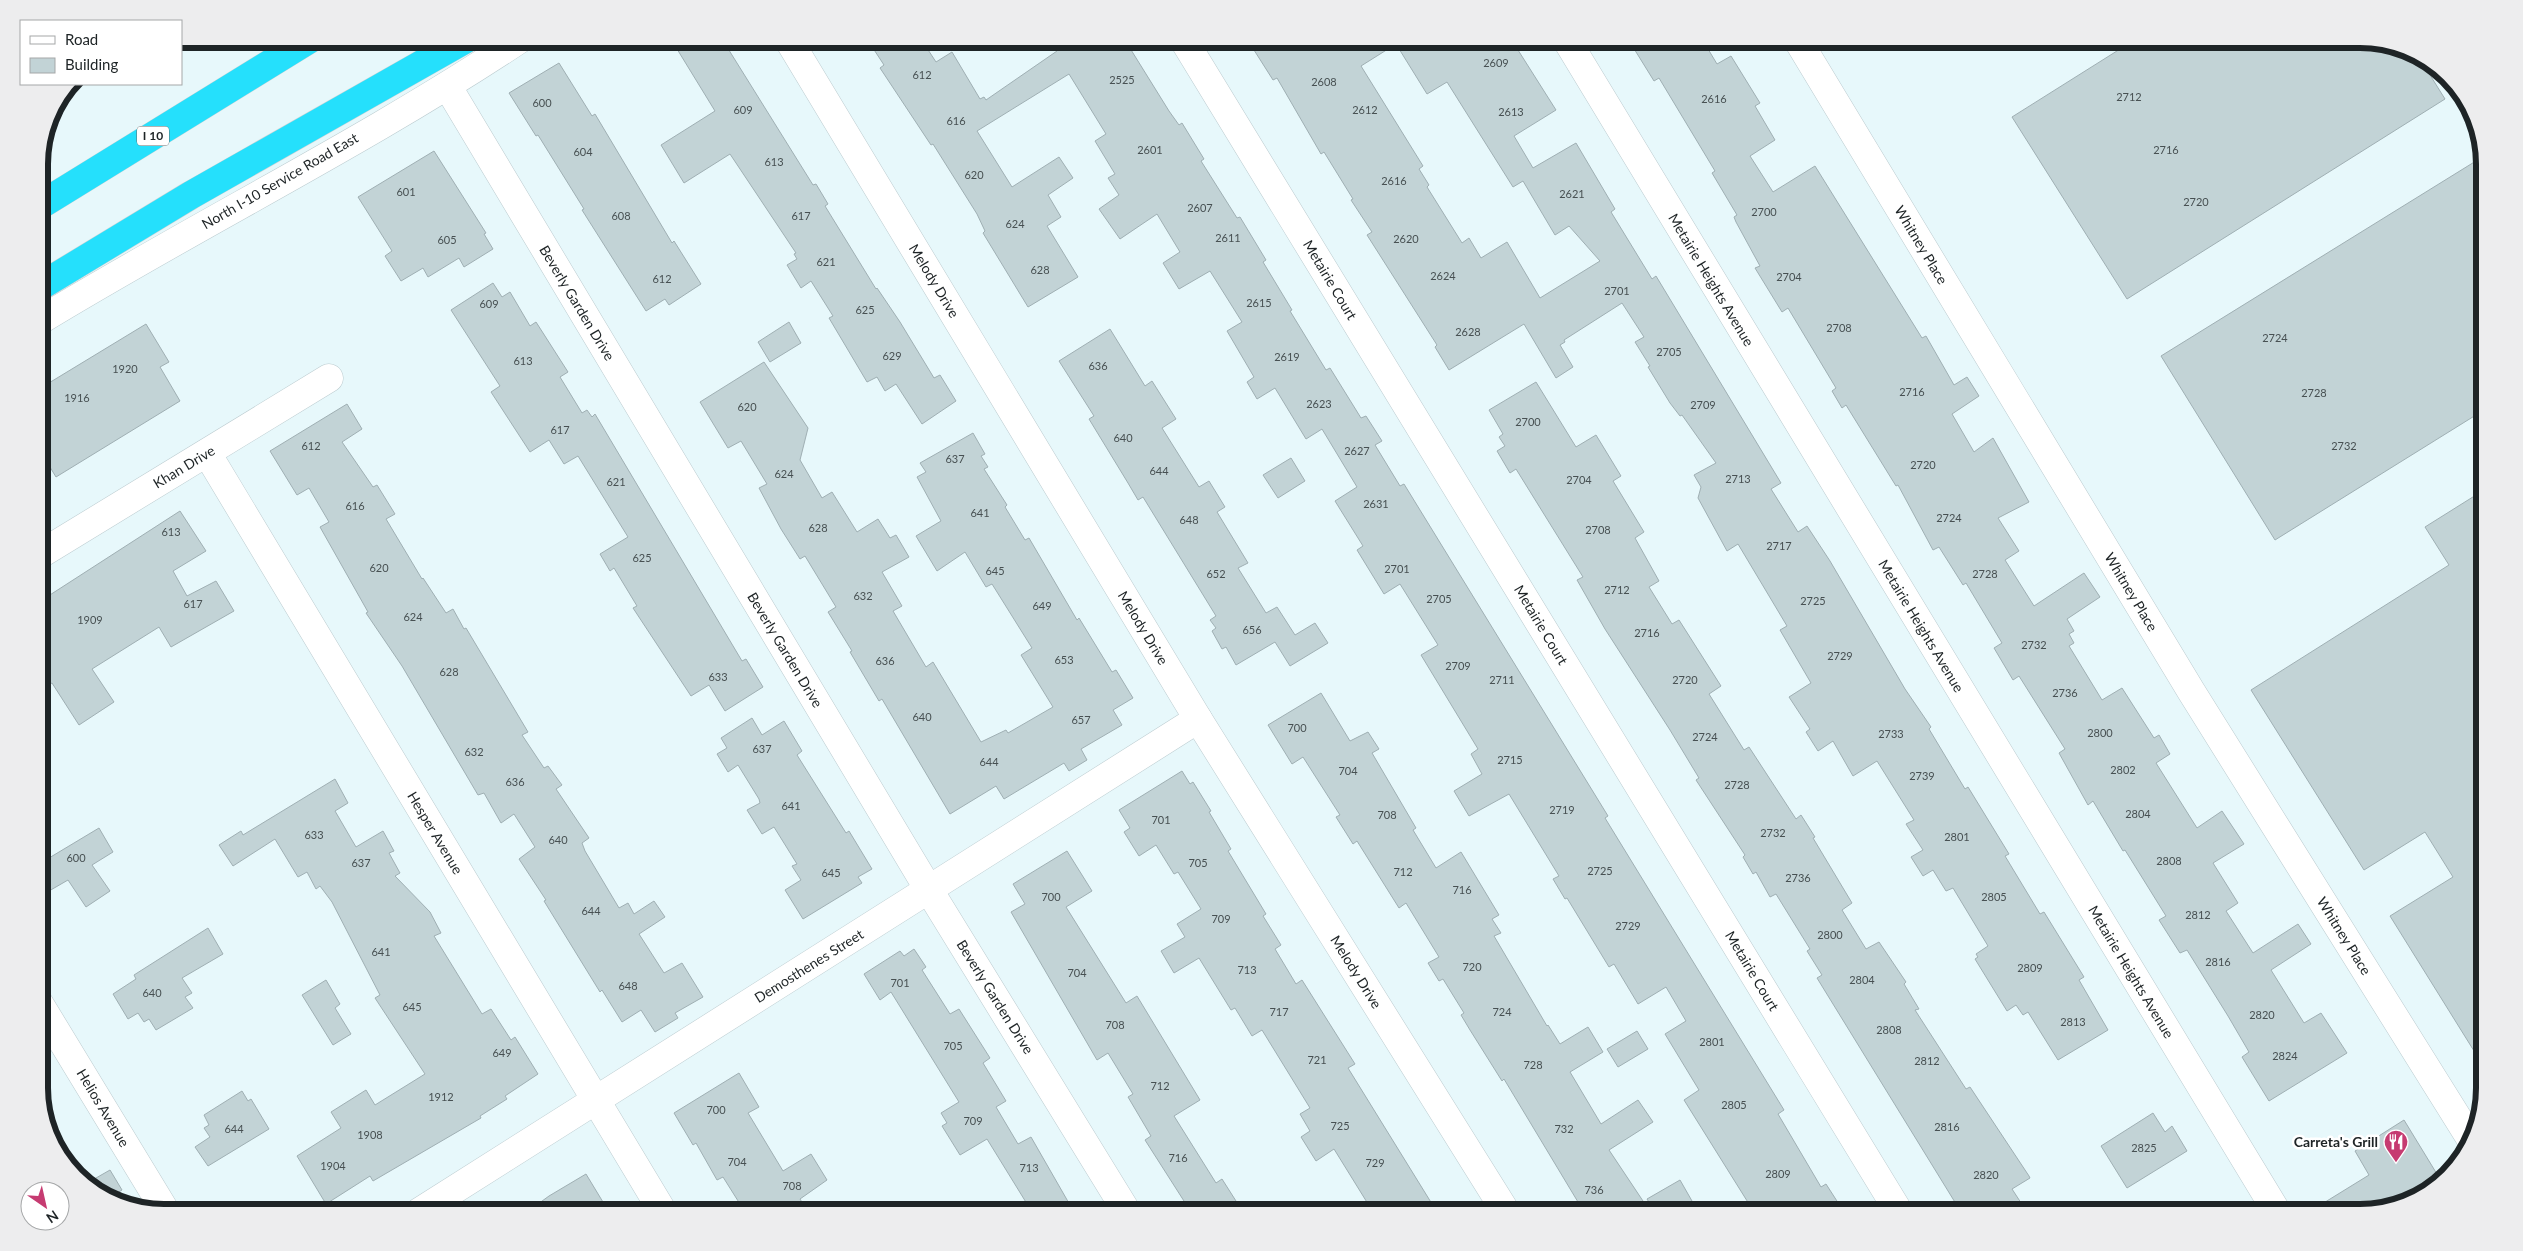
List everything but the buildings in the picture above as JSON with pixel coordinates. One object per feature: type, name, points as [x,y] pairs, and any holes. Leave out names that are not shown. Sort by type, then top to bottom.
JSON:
[{"type":"highway","name":"I 10","points":[[48,200],[295,48]]},
{"type":"highway","points":[[48,282],[191,195],[450,48]]},
{"type":"street","name":"North I-10 Service Road East","points":[[48,315],[114,275],[448,87],[506,48]]},
{"type":"street","name":"Melody Drive","points":[[793,48],[1198,719],[1501,1204]]},
{"type":"street","name":"Metairie Court","points":[[1188,48],[1893,1204]]},
{"type":"street","name":"Metairie Heights Avenue","points":[[1571,48],[2272,1204]]},
{"type":"street","name":"Whitney Place","points":[[1801,48],[2191,691],[2467,1131]]},
{"type":"street","name":"Beverly Garden Drive","points":[[448,87],[929,890],[1122,1204]]},
{"type":"street","name":"Khan Drive","points":[[48,550],[329,378]]},
{"type":"street","name":"Hesper Avenue","points":[[207,453],[659,1204]]},
{"type":"street","name":"Demosthenes Street","points":[[432,1204],[1198,719]]},
{"type":"street","name":"Helios Avenue","points":[[48,1018],[161,1204]]},
{"type":"place","name":"Carreta's Grill","points":[[2396,1163]]}]
